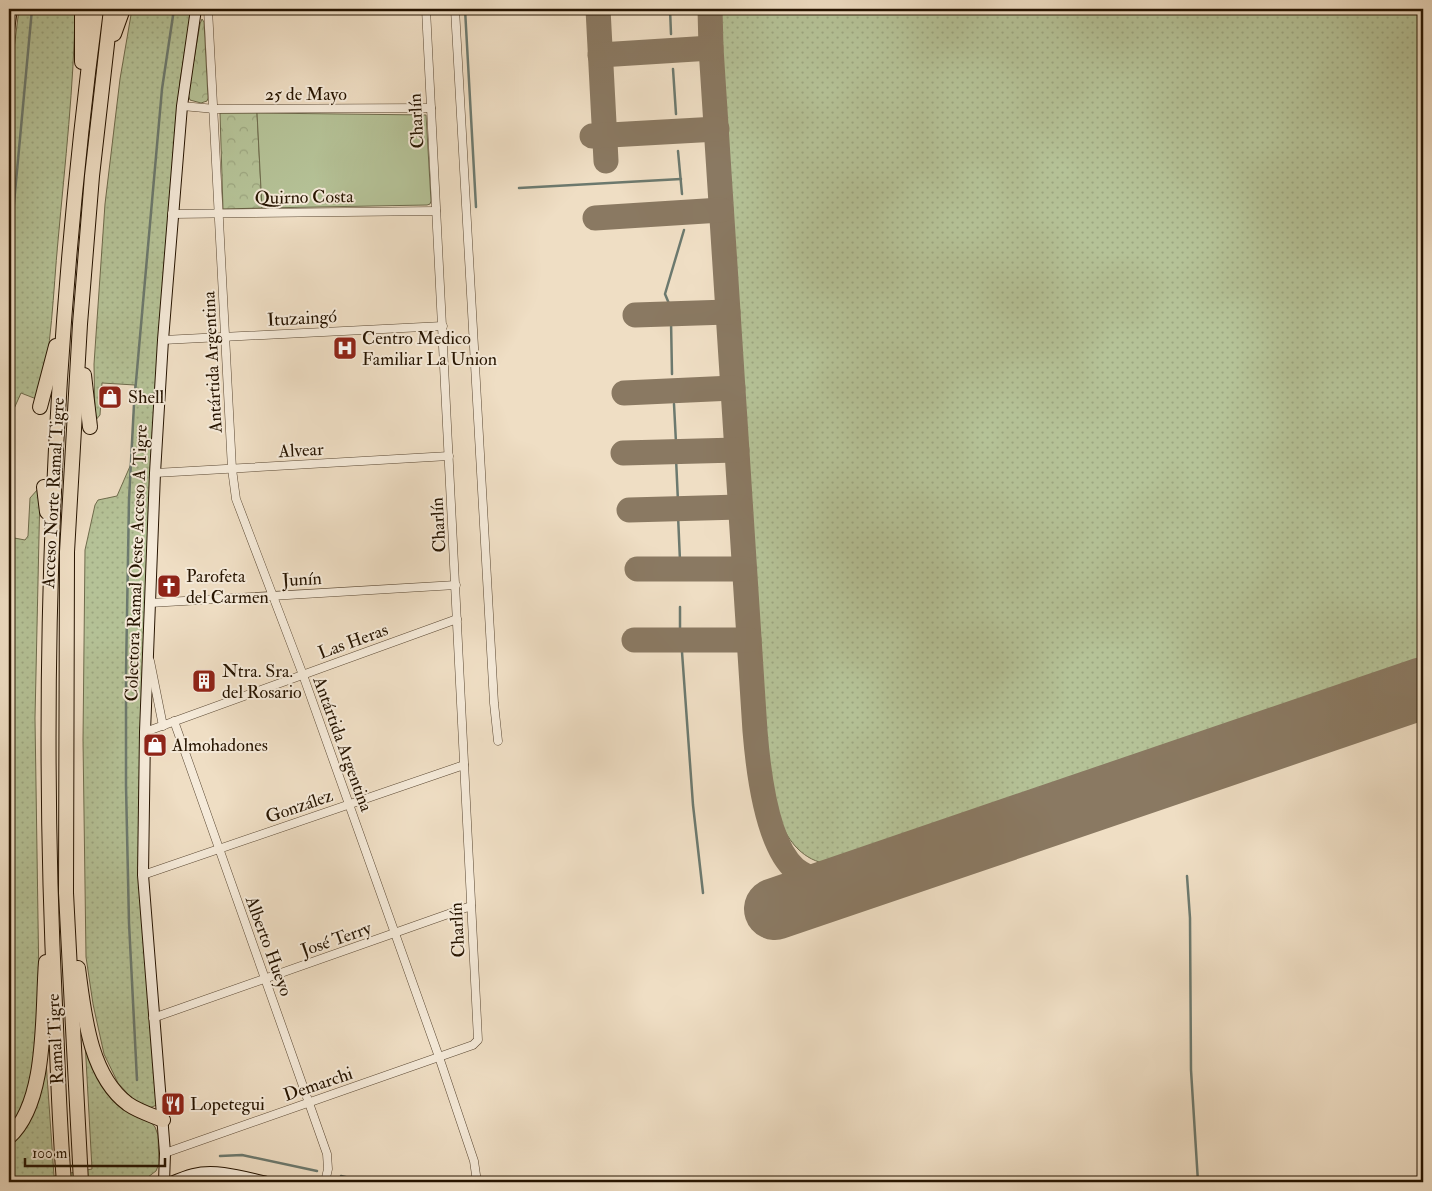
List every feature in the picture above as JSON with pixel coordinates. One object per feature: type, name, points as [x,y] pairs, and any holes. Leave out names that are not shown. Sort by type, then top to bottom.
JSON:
[{"type":"highway","points":[[82,9],[83,113]]},
{"type":"highway","points":[[83,113],[96,9]]},
{"type":"highway","points":[[101,96],[111,9]]},
{"type":"highway","points":[[101,96],[114,34],[123,9]]},
{"type":"highway","name":"Acceso Norte Ramal Tigre","points":[[66,893],[67,552],[80,324],[92,176],[101,96]]},
{"type":"highway","name":"Acceso Norte Ramal Tigre","points":[[50,904],[49,683],[52,548],[62,346],[83,113]]},
{"type":"highway","points":[[40,408],[66,304]]},
{"type":"highway","points":[[80,324],[90,427]]},
{"type":"highway","points":[[44,488],[52,548]]},
{"type":"highway","points":[[66,668],[76,526]]},
{"type":"highway","points":[[66,893],[84,1016],[98,1063],[104,1076],[119,1097],[138,1110],[163,1120]]},
{"type":"highway","name":"Ramal Tigre","points":[[66,893],[81,1178]]},
{"type":"highway","points":[[9,1138],[15,1132],[26,1112],[37,1082],[50,904]]},
{"type":"highway","name":"Ramal Tigre","points":[[50,904],[64,1178]]},
{"type":"street","points":[[9,30],[12,9]]},
{"type":"street","name":"Colectora Ramal Oeste Acceso A Tigre","points":[[164,1182],[166,1153],[153,1018],[143,875],[145,732],[155,473],[172,214],[182,106],[196,9]]},
{"type":"street","name":"Antártida Argentina","points":[[208,9],[215,109],[232,468],[236,499],[303,675],[439,1057],[474,1161],[477,1182]]},
{"type":"street","name":"Charlín","points":[[426,9],[478,1040]]},
{"type":"street","points":[[455,9],[490,636],[498,741]]},
{"type":"street","name":"25 de Mayo","points":[[182,106],[215,109],[431,108]]},
{"type":"street","name":"Quirno Costa","points":[[172,214],[436,211]]},
{"type":"street","name":"Ituzaingó","points":[[164,340],[443,326]]},
{"type":"street","name":"Alvear","points":[[155,473],[449,456]]},
{"type":"street","name":"Junín","points":[[150,603],[456,585]]},
{"type":"street","name":"Las Heras","points":[[145,732],[457,620]]},
{"type":"street","points":[[149,654],[163,726]]},
{"type":"street","name":"Alberto Hueyo","points":[[174,721],[327,1154],[328,1169],[325,1182]]},
{"type":"street","name":"González","points":[[143,875],[464,765]]},
{"type":"street","name":"José Terry","points":[[153,1018],[471,906]]},
{"type":"street","name":"Demarchi","points":[[166,1153],[473,1045],[478,1040]]},
{"type":"street","points":[[171,1182],[193,1174],[207,1172],[267,1182]]},
{"type":"green space","points":[[19,9],[75,9],[69,125],[47,361],[39,400],[21,393],[9,420],[9,89]]},
{"type":"green space","points":[[132,9],[192,9],[180,81],[150,474],[141,778],[157,1105],[149,1108],[137,1104],[118,1083],[104,1054],[93,1004],[86,957],[83,740],[85,550],[95,505],[98,500],[117,496],[131,464],[135,385],[102,383],[100,415],[95,421],[94,364],[105,204],[120,79]]},
{"type":"green space","points":[[721,9],[1423,9],[1423,665],[839,865],[820,862],[804,854],[792,843],[783,828],[777,811],[766,758]]},
{"type":"green space","points":[[202,19],[204,22],[208,98],[207,101],[201,103],[190,100],[188,94]]},
{"type":"green space","points":[[220,113],[257,113],[262,208],[223,209]]},
{"type":"green space","points":[[257,113],[426,115],[430,204],[262,208]]},
{"type":"green space","points":[[38,489],[40,491],[35,718],[39,986],[36,1043],[31,1084],[24,1107],[9,1129],[9,537],[25,540],[28,536],[30,498]]},
{"type":"green space","points":[[84,1023],[100,1071],[155,1127],[158,1135],[159,1164],[156,1171],[148,1177],[127,1182],[9,1182],[9,1144],[14,1140],[46,1061],[54,1176],[92,1169]]},
{"type":"waterway","points":[[9,257],[32,9]]},
{"type":"waterway","points":[[137,1080],[129,923],[126,786],[129,500],[134,404],[162,89],[174,9]]},
{"type":"waterway","points":[[465,9],[476,207]]},
{"type":"waterway","points":[[670,9],[671,34]]},
{"type":"waterway","points":[[673,69],[676,114]]},
{"type":"waterway","points":[[678,151],[682,194]]},
{"type":"waterway","points":[[519,188],[681,179]]},
{"type":"waterway","points":[[670,306],[665,294],[684,230]]},
{"type":"waterway","points":[[671,320],[672,374]]},
{"type":"waterway","points":[[674,404],[676,443]]},
{"type":"waterway","points":[[676,458],[678,502]]},
{"type":"waterway","points":[[678,515],[680,561]]},
{"type":"waterway","points":[[680,607],[680,632]]},
{"type":"waterway","points":[[682,652],[693,805],[703,893]]},
{"type":"waterway","points":[[1187,876],[1190,918],[1191,1070],[1198,1182]]},
{"type":"waterway","points":[[220,1156],[242,1155],[317,1171]]},
{"type":"waterway","points":[[341,1176],[367,1182]]},
{"type":"taxiway","points":[[598,9],[606,161]]},
{"type":"taxiway","points":[[710,9],[758,765],[770,824],[785,857],[795,869],[813,879],[846,885]]},
{"type":"taxiway","points":[[600,55],[711,48]]},
{"type":"taxiway","points":[[592,136],[717,129]]},
{"type":"taxiway","points":[[595,218],[721,210]]},
{"type":"taxiway","points":[[635,315],[728,312]]},
{"type":"taxiway","points":[[624,393],[733,388]]},
{"type":"taxiway","points":[[623,453],[737,450]]},
{"type":"taxiway","points":[[629,510],[740,507]]},
{"type":"taxiway","points":[[637,569],[744,569]]},
{"type":"taxiway","points":[[634,640],[749,640]]},
{"type":"runway","points":[[775,909],[1423,688]]},
{"type":"place","name":"Centro Medico Familiar La Union","points":[[345,348]]},
{"type":"place","name":"Shell","points":[[110,397]]},
{"type":"place","name":"Parofeta del Carmen","points":[[169,586]]},
{"type":"place","name":"Ntra. Sra. del Rosario","points":[[204,681]]},
{"type":"place","name":"Almohadones","points":[[155,745]]},
{"type":"place","name":"Lopetegui","points":[[173,1104]]}]
